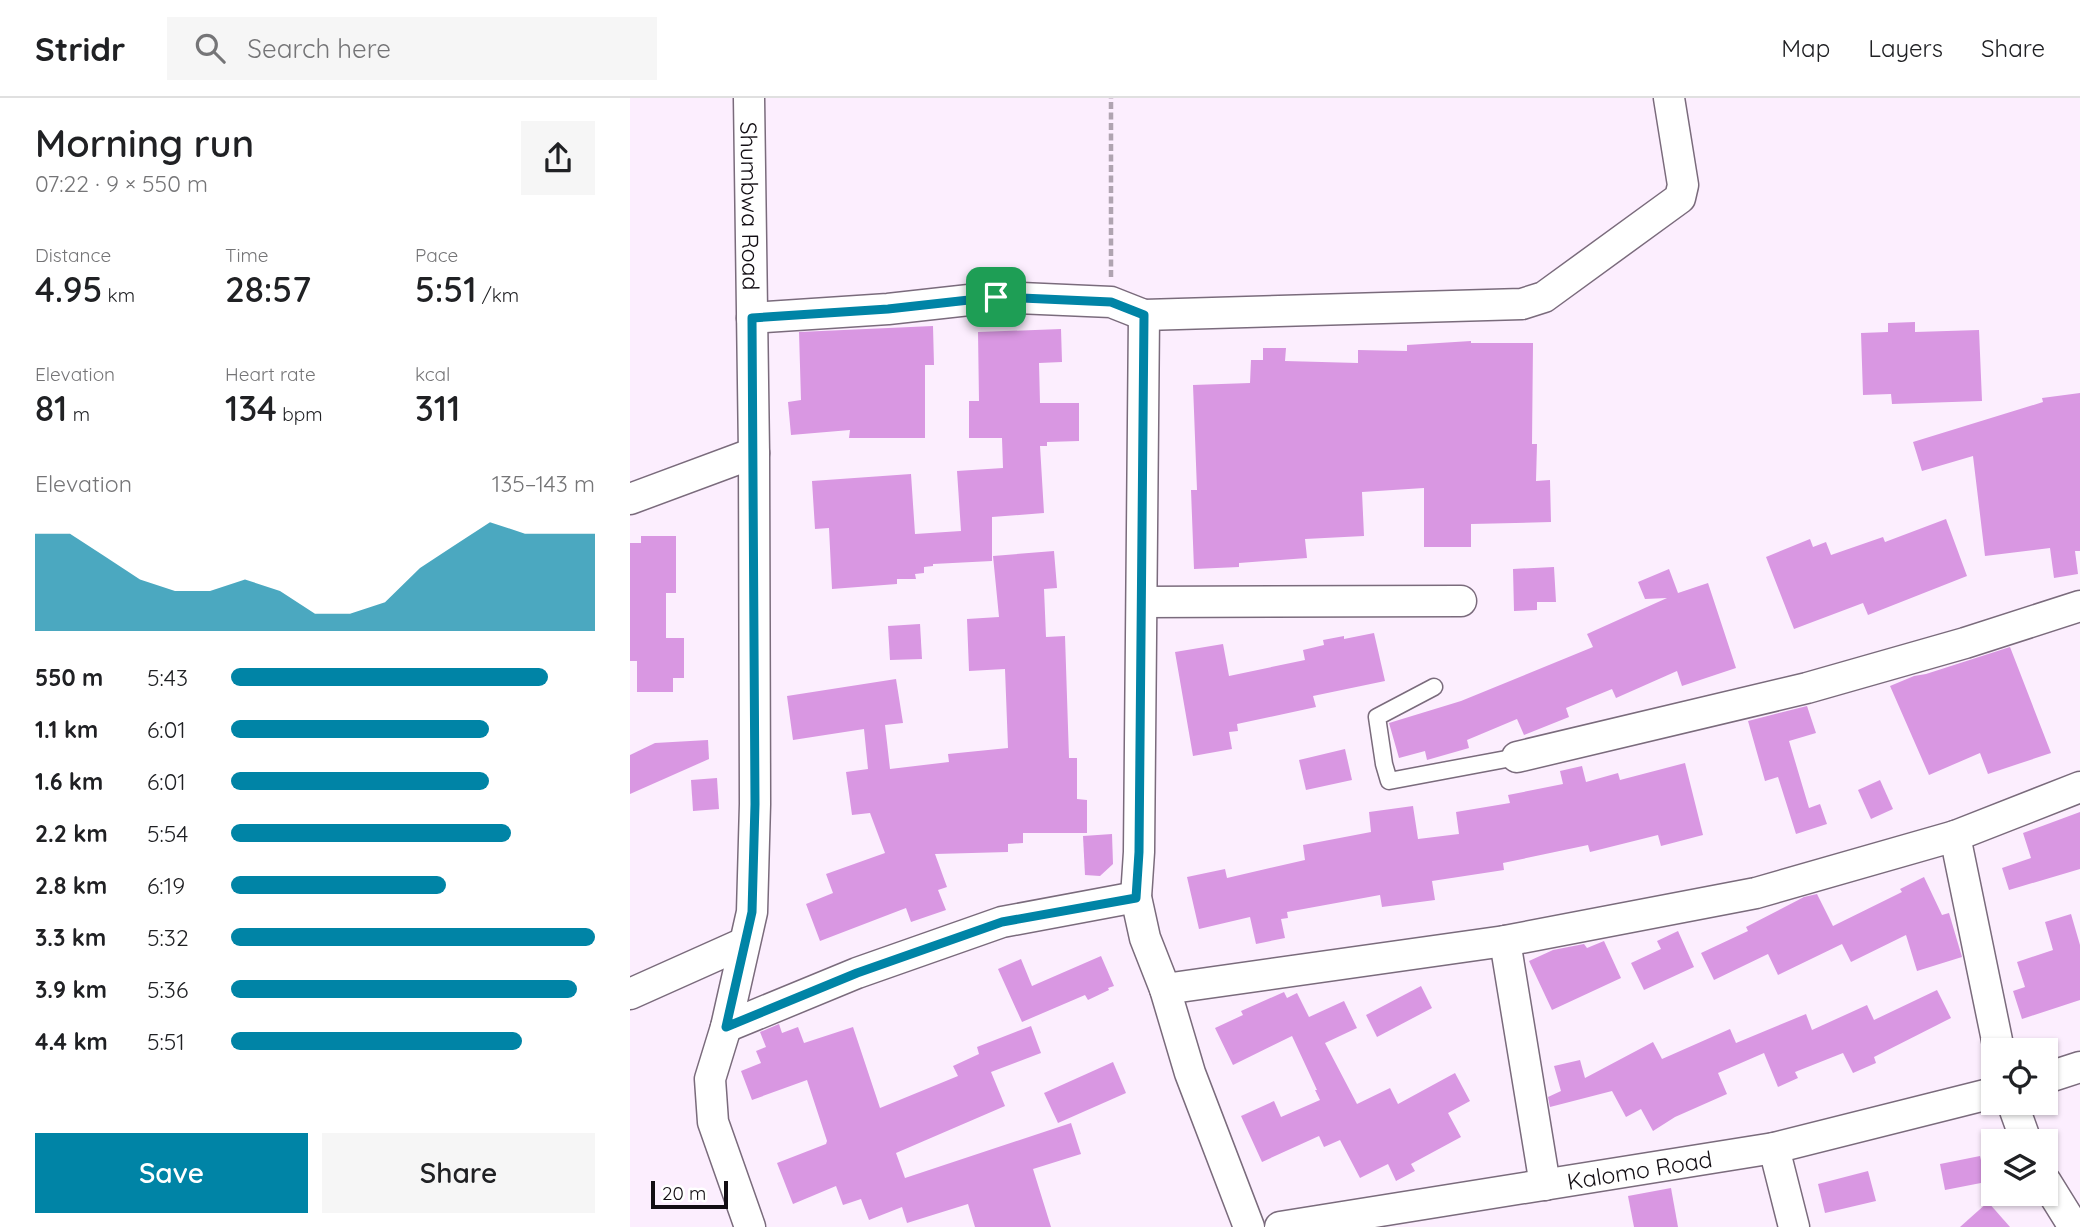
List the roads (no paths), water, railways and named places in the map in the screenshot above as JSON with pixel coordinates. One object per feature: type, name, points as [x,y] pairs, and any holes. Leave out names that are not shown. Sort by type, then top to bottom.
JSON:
[{"type":"street","name":"Shumbwa Road","points":[[749,98],[754,453],[755,804],[752,912],[726,1027],[710,1079],[713,1122],[750,1227]]},
{"type":"street","points":[[752,318],[888,309],[996,297],[1111,302],[1144,315],[1522,304],[1544,297],[1680,198],[1683,185],[1669,98]]},
{"type":"street","points":[[1144,315],[1139,852],[1136,898],[1144,937],[1165,989],[1190,1073],[1249,1227]]},
{"type":"street","points":[[630,499],[754,453]]},
{"type":"street","points":[[1142,602],[1461,601]]},
{"type":"street","points":[[1517,757],[1807,688],[1965,643],[2080,606]]},
{"type":"street","points":[[1165,989],[1505,941],[1756,893],[1955,836],[2080,788]]},
{"type":"street","points":[[1955,836],[1997,1038]]},
{"type":"street","points":[[726,1027],[857,973],[1002,922],[1136,898]]},
{"type":"street","points":[[1505,941],[1545,1185]]},
{"type":"street","points":[[630,994],[744,943]]},
{"type":"street","points":[[2058,1073],[2080,1067]]},
{"type":"street","name":"Kalomo Road","points":[[1280,1227],[1774,1148],[1981,1096]]},
{"type":"street","points":[[1774,1148],[1794,1227]]},
{"type":"street","points":[[2058,1201],[2074,1227]]},
{"type":"lane","points":[[1434,687],[1377,717],[1384,764],[1390,780],[1517,757]]}]
